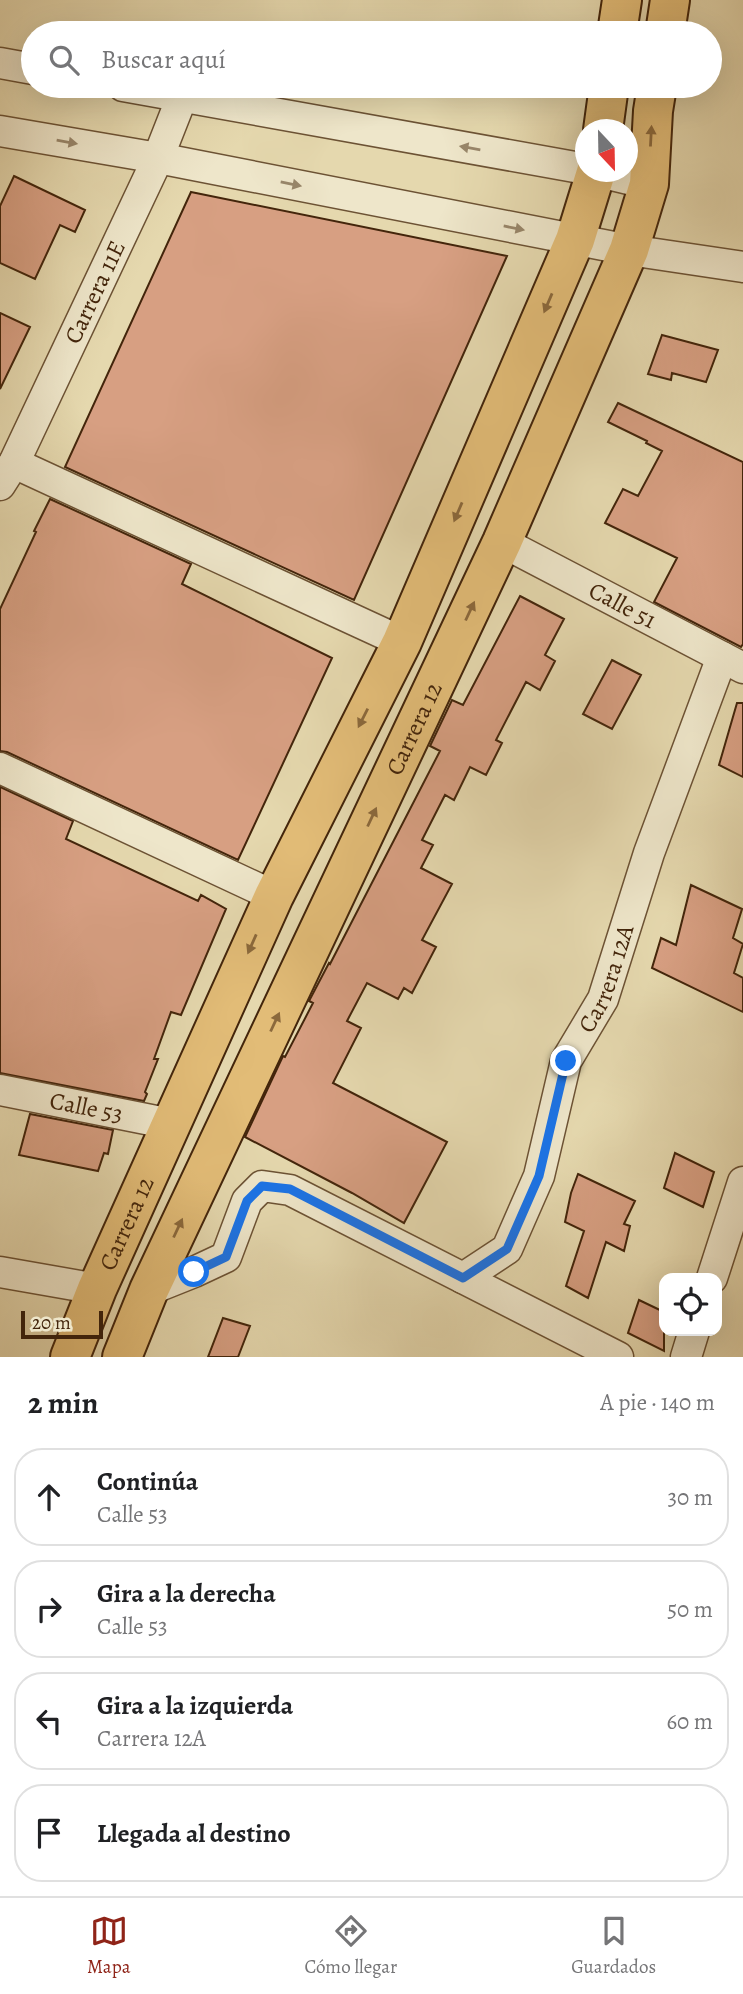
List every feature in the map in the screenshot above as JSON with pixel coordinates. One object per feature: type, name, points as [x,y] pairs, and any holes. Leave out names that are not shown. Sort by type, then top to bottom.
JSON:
[{"type":"main road","points":[[619,21],[622,0]]},
{"type":"main road","points":[[667,21],[670,0]]},
{"type":"main road","points":[[604,119],[607,98]]},
{"type":"main road","name":"Carrera 12","points":[[125,1356],[149,1290],[502,542],[629,250],[649,184],[655,98]]},
{"type":"main road","name":"Carrera 12","points":[[70,1357],[97,1289],[274,896],[402,642],[575,240],[595,182]]},
{"type":"street","points":[[0,63],[21,67]]},
{"type":"street","name":"Carrera 11E","points":[[7,474],[158,158],[182,98]]},
{"type":"street","points":[[188,98],[575,167]]},
{"type":"street","points":[[0,131],[158,158],[629,250],[743,267]]},
{"type":"street","points":[[638,181],[649,184]]},
{"type":"street","points":[[7,474],[402,642]]},
{"type":"street","name":"Calle 51","points":[[502,542],[733,663]]},
{"type":"street","name":"Carrera 12A","points":[[463,1278],[507,1249],[539,1176],[566,1061],[603,999],[649,853],[733,663]]},
{"type":"street","points":[[0,768],[274,896]]},
{"type":"street","name":"Calle 53","points":[[0,1090],[171,1124]]},
{"type":"street","points":[[714,1273],[743,1182]]},
{"type":"street","points":[[149,1290],[226,1257],[247,1201],[262,1186],[290,1189],[618,1357]]},
{"type":"street","points":[[0,1272],[97,1289]]},
{"type":"street","points":[[686,1357],[692,1336]]},
{"type":"building","points":[[14,176],[85,210],[75,232],[60,225],[35,279],[0,263],[0,206]]},
{"type":"building","points":[[191,192],[507,256],[354,600],[65,467]]},
{"type":"building","points":[[0,313],[30,327],[0,389]]},
{"type":"building","points":[[662,335],[718,350],[706,382],[672,373],[671,380],[648,374]]},
{"type":"building","points":[[618,403],[743,462],[741,647],[654,602],[677,558],[605,523],[623,489],[638,496],[662,451],[608,422]]},
{"type":"building","points":[[50,499],[191,564],[182,584],[332,658],[238,860],[0,751],[0,609]]},
{"type":"building","points":[[520,596],[564,619],[545,655],[555,661],[540,690],[526,682],[496,740],[502,743],[486,775],[470,767],[454,800],[445,795],[422,840],[433,845],[421,868],[452,884],[422,940],[436,947],[412,993],[404,988],[398,999],[367,983],[347,1021],[361,1028],[333,1083],[447,1142],[404,1223],[245,1137],[283,1056],[285,1057],[313,1003],[309,1001],[440,751],[430,746],[452,700],[463,705]]},
{"type":"building","points":[[612,660],[641,675],[612,729],[583,714]]},
{"type":"building","points":[[737,703],[743,703],[743,777],[719,765]]},
{"type":"building","points":[[0,787],[73,821],[66,839],[198,901],[201,895],[226,909],[181,1015],[171,1012],[154,1059],[158,1059],[144,1101],[0,1073]]},
{"type":"building","points":[[691,885],[742,909],[733,938],[743,944],[734,973],[743,978],[743,1012],[652,968],[661,938],[676,945]]},
{"type":"building","points":[[30,1114],[113,1130],[108,1154],[104,1153],[98,1171],[19,1155]]},
{"type":"building","points":[[675,1153],[714,1172],[703,1207],[664,1188]]},
{"type":"building","points":[[578,1174],[635,1201],[624,1224],[630,1226],[624,1251],[606,1242],[588,1298],[566,1286],[584,1231],[565,1222]]},
{"type":"building","points":[[639,1300],[659,1310],[659,1336],[664,1336],[664,1351],[628,1333]]},
{"type":"building","points":[[223,1318],[250,1326],[238,1357],[208,1357]]},
{"type":"route","points":[[194,1272],[226,1257],[247,1201],[262,1186],[290,1189],[463,1278],[507,1249],[539,1176],[566,1061]]}]
